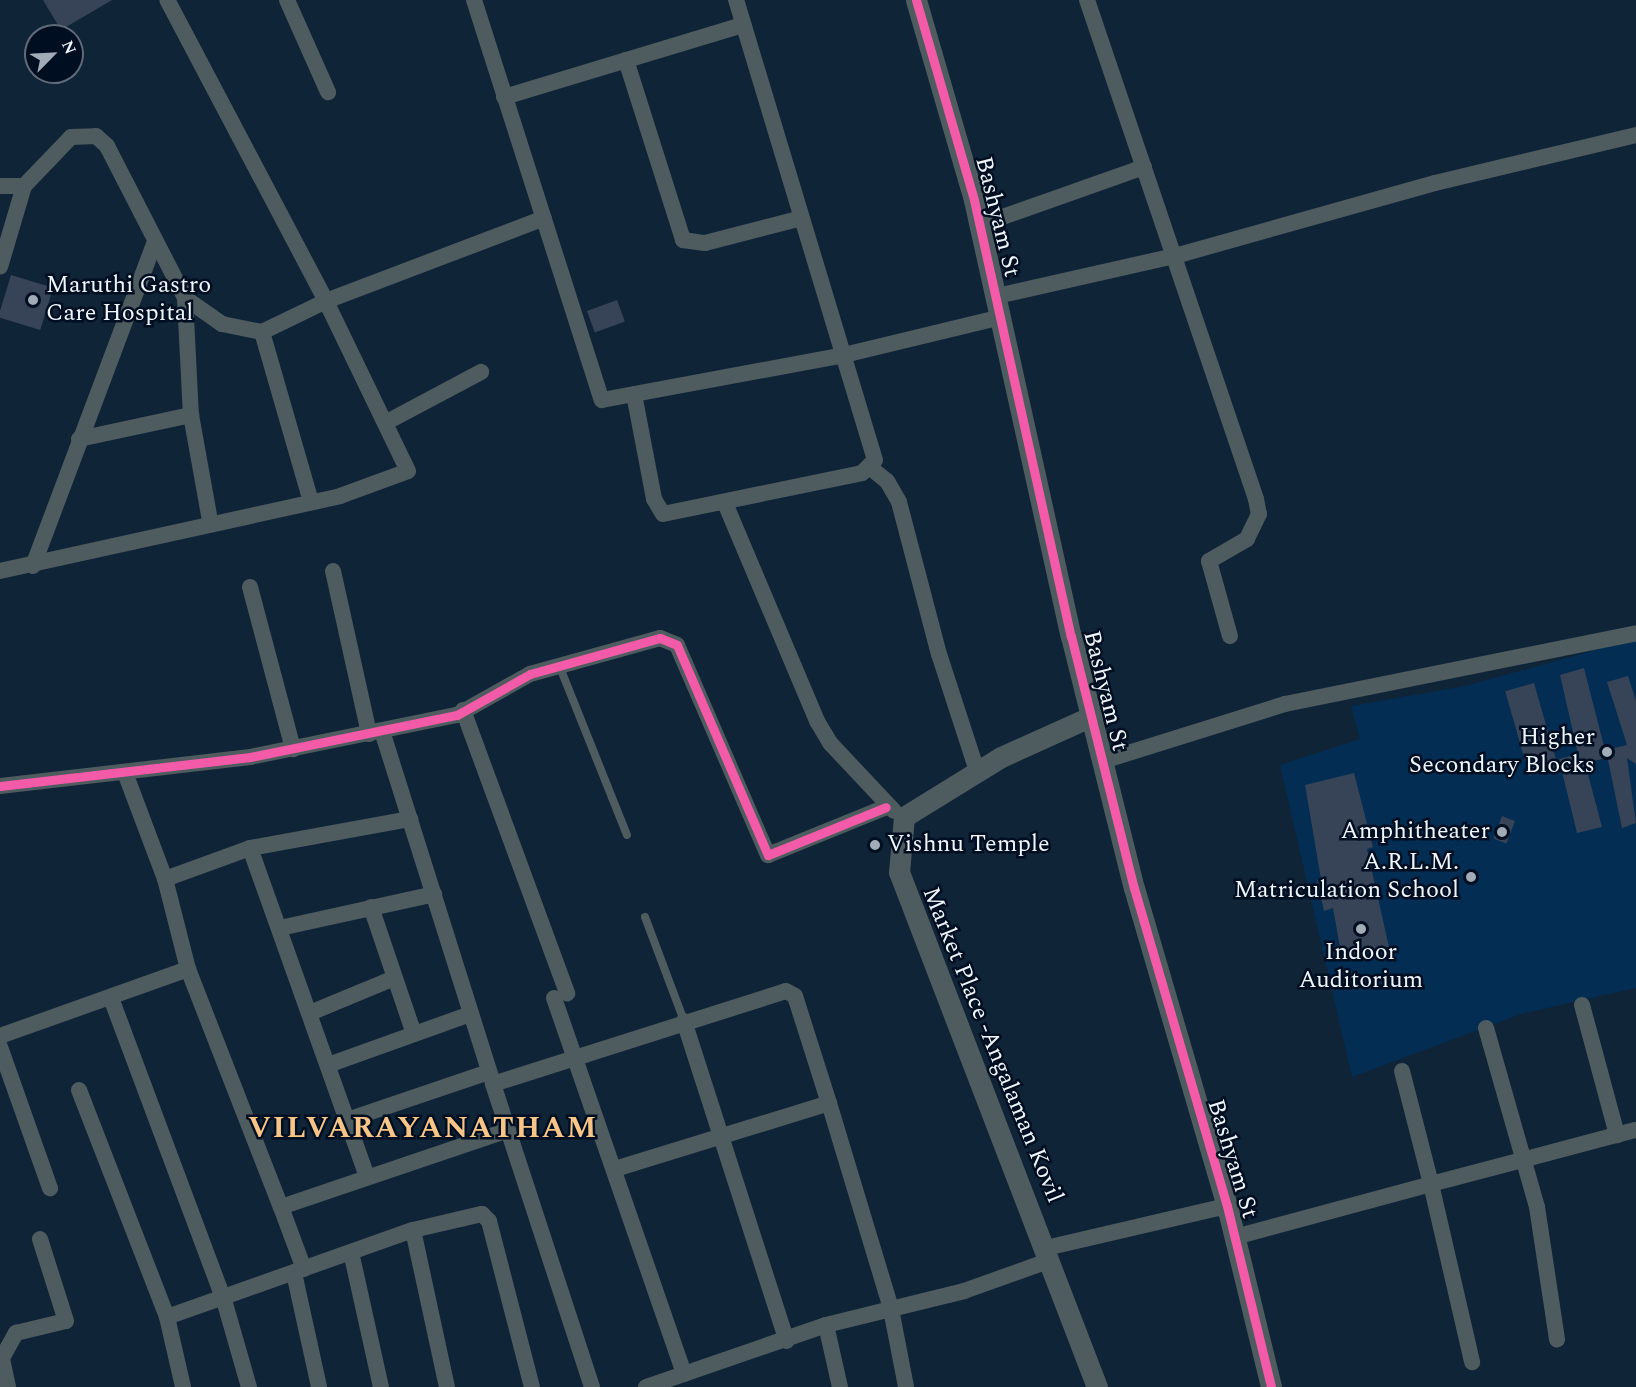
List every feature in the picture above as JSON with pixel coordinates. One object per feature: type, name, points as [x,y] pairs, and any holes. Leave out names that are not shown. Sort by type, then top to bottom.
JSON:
[{"type":"street","points":[[0,571],[33,566],[210,521],[311,502],[408,471],[327,301],[167,0]]},
{"type":"street","points":[[287,0],[328,92]]},
{"type":"street","points":[[474,0],[602,400],[844,355],[1001,317]]},
{"type":"street","points":[[736,0],[873,450],[872,469]]},
{"type":"street","name":"Bashyam St","points":[[916,0],[980,225],[1102,761],[1227,1206],[1271,1387]]},
{"type":"street","points":[[1087,0],[1175,256],[1259,513],[1247,540],[1209,561],[1230,636]]},
{"type":"street","points":[[504,97],[743,25]]},
{"type":"street","points":[[626,60],[683,240],[705,243],[802,218]]},
{"type":"street","points":[[997,296],[1175,256],[1435,183],[1636,135]]},
{"type":"street","points":[[0,267],[24,186],[71,137],[96,136],[107,146],[154,244],[185,298],[222,324],[262,332],[327,301],[543,218]]},
{"type":"street","points":[[980,225],[1144,167]]},
{"type":"street","points":[[0,186],[24,186]]},
{"type":"street","points":[[33,566],[154,244]]},
{"type":"street","points":[[185,298],[191,415],[210,521]]},
{"type":"street","points":[[262,332],[311,502]]},
{"type":"street","points":[[386,423],[481,372]]},
{"type":"street","points":[[634,394],[657,508],[671,515],[872,469]]},
{"type":"street","points":[[79,439],[191,415]]},
{"type":"street","points":[[872,469],[887,481],[899,502],[939,654],[977,771]]},
{"type":"street","points":[[725,503],[817,721],[895,812]]},
{"type":"street","points":[[333,571],[376,733],[410,819],[468,1015],[491,1078],[506,1131],[592,1387]]},
{"type":"street","points":[[250,587],[293,749]]},
{"type":"street","points":[[1102,761],[1285,704],[1636,633]]},
{"type":"street","points":[[0,786],[126,775],[293,749],[376,733],[463,710],[496,688],[559,665],[660,638],[677,645],[768,855],[895,812],[1092,716]]},
{"type":"street","points":[[463,710],[684,1374]]},
{"type":"street","points":[[126,775],[165,879],[188,969],[281,1207],[299,1271],[319,1387]]},
{"type":"street","name":"Market Place -Angalaman Kovil","points":[[895,812],[902,888],[1049,1254],[1097,1387]]},
{"type":"street","points":[[165,879],[250,848],[410,819]]},
{"type":"street","points":[[250,848],[368,1177]]},
{"type":"street","points":[[280,928],[434,894]]},
{"type":"street","points":[[371,907],[414,1034]]},
{"type":"street","points":[[0,1036],[188,969]]},
{"type":"street","points":[[310,1013],[394,978]]},
{"type":"street","points":[[347,1120],[491,1078],[577,1056],[786,991],[795,996],[829,1103],[891,1309],[906,1387]]},
{"type":"street","points":[[111,998],[224,1300],[249,1387]]},
{"type":"street","points":[[1582,1005],[1617,1136]]},
{"type":"street","points":[[327,1065],[468,1015]]},
{"type":"street","points":[[684,1021],[725,1137],[787,1341]]},
{"type":"street","points":[[1486,1028],[1538,1207],[1557,1340]]},
{"type":"street","points":[[0,1047],[50,1188]]},
{"type":"street","points":[[1402,1071],[1472,1362]]},
{"type":"street","points":[[80,1090],[167,1317],[183,1387]]},
{"type":"street","points":[[615,1169],[725,1137],[829,1103]]},
{"type":"street","points":[[1235,1238],[1636,1130]]},
{"type":"street","points":[[281,1207],[506,1131]]},
{"type":"street","points":[[646,1387],[787,1341],[826,1325],[981,1286],[1049,1254],[1227,1206]]},
{"type":"street","points":[[167,1317],[224,1300],[413,1230],[471,1214],[489,1221],[532,1387]]},
{"type":"street","points":[[413,1230],[447,1387]]},
{"type":"street","points":[[8,1387],[2,1359],[16,1333],[66,1321],[40,1239]]},
{"type":"street","points":[[351,1252],[381,1387]]},
{"type":"street","points":[[826,1325],[840,1387]]},
{"type":"lane","points":[[559,665],[627,835]]},
{"type":"lane","points":[[645,917],[684,1021]]},
{"type":"shaded area","name":"A.R.L.M. Matriculation School","points":[[1636,639],[1636,988],[1521,1014],[1352,1077],[1280,765],[1360,739],[1351,706],[1465,686]]},
{"type":"building","points":[[43,0],[112,0],[71,24],[57,24]]},
{"type":"building","points":[[11,275],[53,288],[40,330],[0,318]]},
{"type":"building","points":[[617,300],[625,322],[595,333],[587,311]]},
{"type":"building","points":[[1584,668],[1607,758],[1585,763],[1602,827],[1577,833],[1559,759],[1578,754],[1560,675]]},
{"type":"building","points":[[1628,676],[1636,701],[1636,764],[1627,758],[1636,823],[1622,828],[1606,750],[1627,745],[1607,682]]},
{"type":"building","points":[[1534,683],[1558,768],[1529,776],[1505,691]]},
{"type":"building","points":[[1354,773],[1373,847],[1367,849],[1389,947],[1342,959],[1333,908],[1324,911],[1317,880],[1321,879],[1305,785]]},
{"type":"building","name":"Amphitheater","points":[[1502,816],[1515,821],[1506,843],[1493,838]]},
{"type":"cycle path","points":[[916,0],[974,200],[1071,636],[1134,888],[1227,1206],[1271,1387]]},
{"type":"cycle path","points":[[0,786],[250,757],[457,715],[530,674],[660,638],[677,645],[768,855],[886,807]]},
{"type":"place","name":"Maruthi Gastro Care Hospital","points":[[33,300]]},
{"type":"place","name":"Higher Secondary Blocks","points":[[1607,752]]},
{"type":"place","name":"Amphitheater","points":[[1502,832]]},
{"type":"place","name":"Vishnu Temple","points":[[875,845]]},
{"type":"place","name":"A.R.L.M. Matriculation School","points":[[1471,877]]},
{"type":"place","name":"Indoor Auditorium","points":[[1361,929]]},
{"type":"district","name":"VILVARAYANATHAM","points":[[423,1128]]}]
